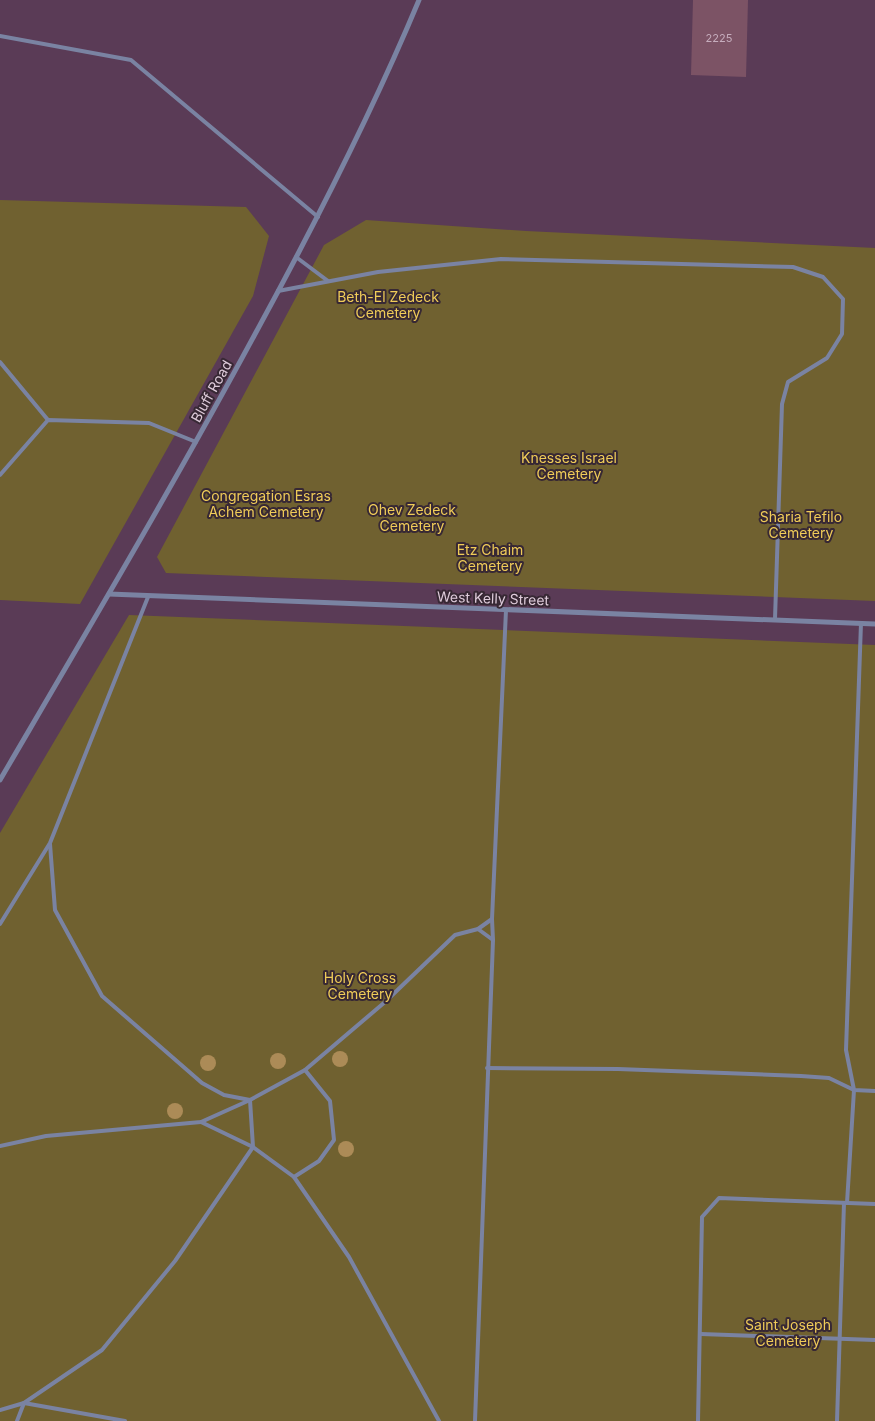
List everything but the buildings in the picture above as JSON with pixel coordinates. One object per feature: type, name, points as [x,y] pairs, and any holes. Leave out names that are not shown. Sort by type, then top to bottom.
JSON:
[{"type":"street","name":"Bluff Road","points":[[0,780],[196,442],[278,291],[318,216],[372,106],[419,0]]},
{"type":"street","name":"West Kelly Street","points":[[109,594],[875,624]]},
{"type":"lane","points":[[0,36],[131,60],[318,216]]},
{"type":"lane","points":[[296,257],[329,282]]},
{"type":"lane","points":[[278,291],[378,272],[501,259],[793,267],[823,277],[843,299],[842,334],[827,358],[788,382],[782,404],[775,619]]},
{"type":"lane","points":[[0,362],[48,420],[149,423],[196,442]]},
{"type":"lane","points":[[0,475],[48,420]]},
{"type":"lane","points":[[0,924],[50,843],[148,597]]},
{"type":"lane","points":[[475,1421],[493,940],[492,919],[506,610]]},
{"type":"lane","points":[[837,1421],[845,1203],[854,1090],[846,1050],[861,623]]},
{"type":"lane","points":[[50,843],[55,910],[102,996],[202,1083],[224,1095],[250,1100]]},
{"type":"lane","points":[[0,1146],[46,1136],[201,1122],[250,1100],[305,1070],[386,1002],[455,935],[478,929],[492,919]]},
{"type":"lane","points":[[478,929],[493,940]]},
{"type":"lane","points":[[488,1068],[628,1069],[801,1076],[829,1078],[854,1090],[875,1091]]},
{"type":"lane","points":[[294,1177],[319,1161],[334,1140],[330,1101],[305,1070]]},
{"type":"lane","points":[[0,1410],[24,1403],[102,1350],[175,1261],[252,1147],[250,1100]]},
{"type":"lane","points":[[201,1122],[252,1147],[294,1177],[349,1257],[439,1421]]},
{"type":"lane","points":[[698,1421],[702,1217],[719,1198],[875,1204]]},
{"type":"lane","points":[[701,1334],[875,1340]]},
{"type":"lane","points":[[17,1421],[24,1403]]},
{"type":"lane","points":[[24,1403],[125,1421]]},
{"type":"green space","points":[[0,200],[246,207],[269,236],[253,296],[80,604],[0,600]]},
{"type":"green space","points":[[366,220],[526,231],[875,248],[875,601],[166,573],[157,557],[324,245]]},
{"type":"green space","name":"Holy Cross Cemetery","points":[[129,615],[875,645],[875,1421],[0,1421],[0,833]]},
{"type":"park label","name":"Beth-El Zedeck Cemetery","points":[[388,304]]},
{"type":"park label","name":"Knesses Israel Cemetery","points":[[569,466]]},
{"type":"park label","name":"Congregation Esras Achem Cemetery","points":[[266,504]]},
{"type":"park label","name":"Ohev Zedeck Cemetery","points":[[412,518]]},
{"type":"park label","name":"Sharia Tefilo Cemetery","points":[[801,524]]},
{"type":"park label","name":"Etz Chaim Cemetery","points":[[490,558]]},
{"type":"park label","name":"Saint Joseph Cemetery","points":[[788,1332]]}]
